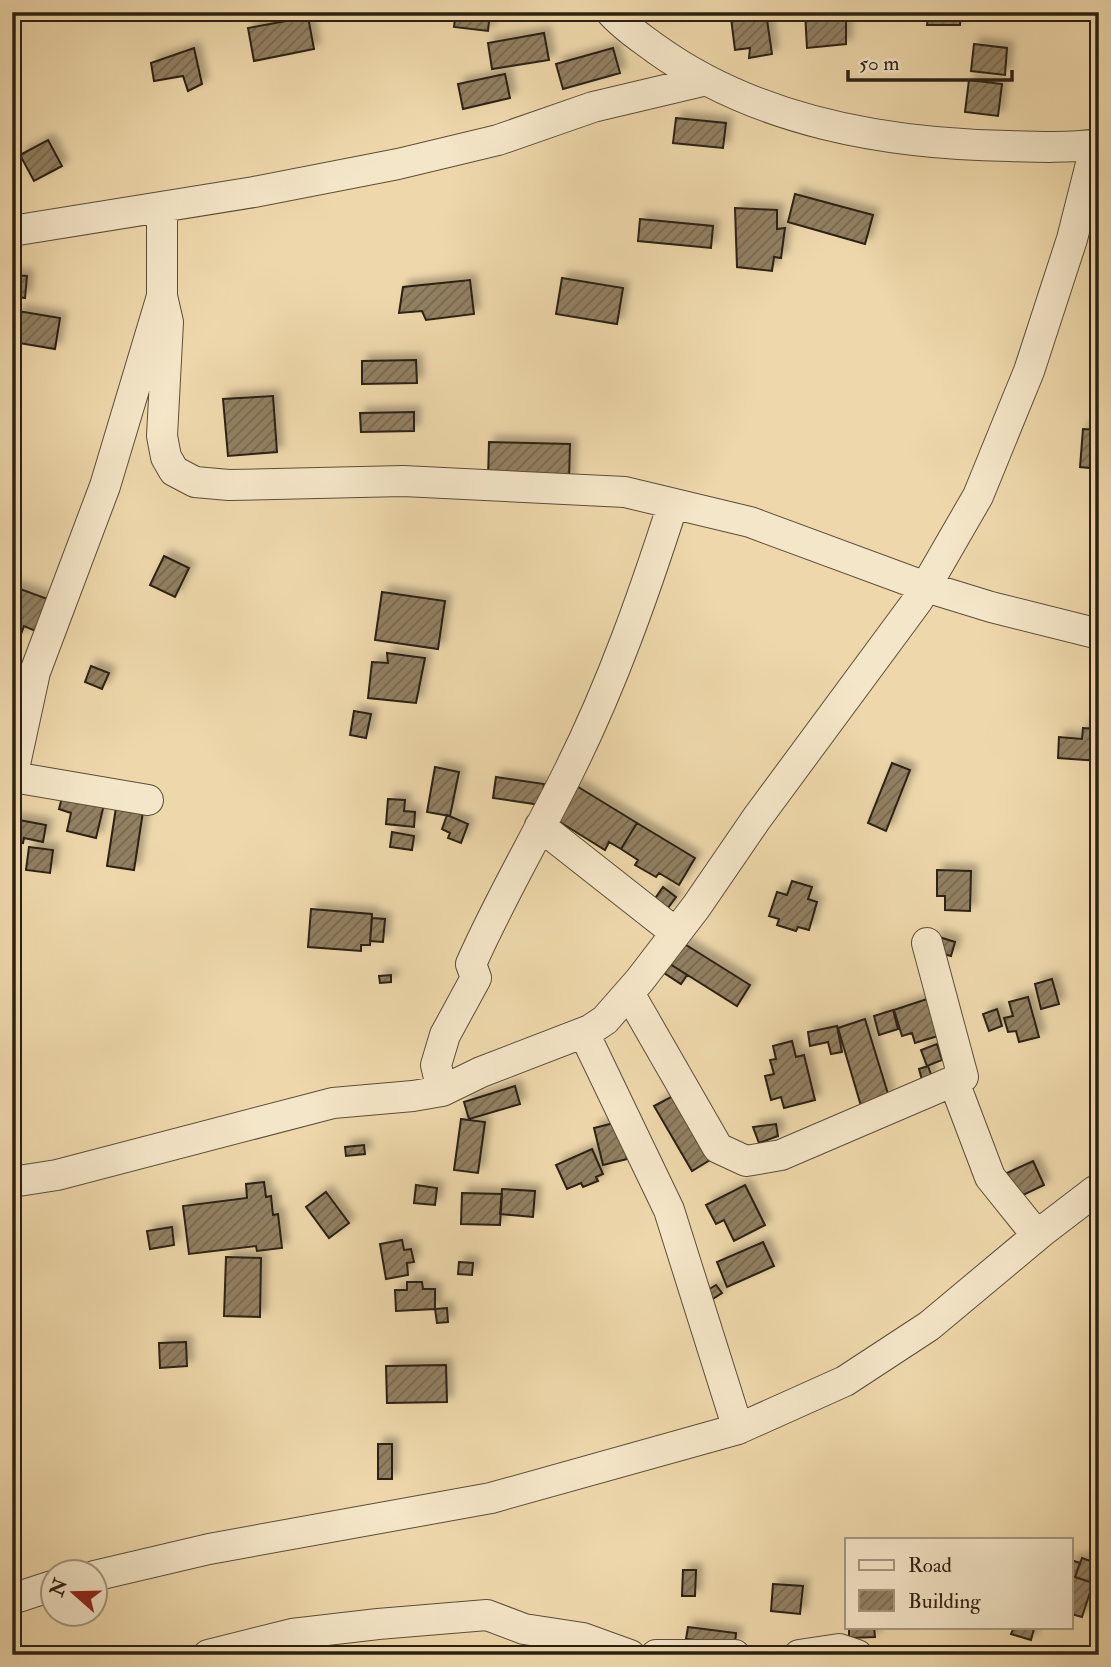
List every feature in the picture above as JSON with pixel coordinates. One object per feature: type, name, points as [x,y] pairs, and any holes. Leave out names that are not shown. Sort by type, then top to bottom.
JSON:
[{"type":"street","points":[[12,1182],[57,1175],[333,1103],[442,1091],[481,1072],[584,1033],[605,1020],[676,933],[926,587],[978,496],[1029,371],[1072,239],[1097,144],[1071,147],[952,145],[876,135],[815,123],[728,91],[681,67],[621,23],[611,12]]},
{"type":"street","points":[[12,232],[398,164],[498,139],[593,107],[707,80]]},
{"type":"street","points":[[162,207],[163,296],[168,322],[162,436],[166,457],[174,471],[195,482],[229,485],[403,481],[625,492],[750,522],[926,587],[991,607],[1099,634]]},
{"type":"street","points":[[148,800],[13,778],[34,673],[105,486],[163,296]]},
{"type":"street","points":[[442,1091],[436,1065],[445,1035],[476,978],[471,964],[489,923],[570,769],[638,612],[673,504]]},
{"type":"street","points":[[540,826],[676,933]]},
{"type":"street","points":[[629,993],[718,1148],[746,1161],[781,1155],[963,1077],[927,943]]},
{"type":"street","points":[[584,1033],[669,1210],[738,1429]]},
{"type":"street","points":[[954,1082],[990,1177],[1035,1233],[1044,1230]]},
{"type":"street","points":[[108,1573],[209,1549],[491,1498],[738,1429],[845,1381],[929,1326],[1044,1230],[1095,1191],[1099,1194]]},
{"type":"street","points":[[12,1599],[38,1591]]},
{"type":"street","points":[[208,1655],[292,1634],[341,1641],[487,1615],[524,1629],[583,1638],[630,1655]]},
{"type":"street","points":[[799,1655],[839,1650],[857,1655]]},
{"type":"street","points":[[656,1655],[735,1655]]},
{"type":"building","points":[[456,12],[490,12],[488,31],[454,27]]},
{"type":"building","points":[[670,12],[694,12],[694,16],[671,18]]},
{"type":"building","points":[[805,12],[846,12],[846,44],[807,48]]},
{"type":"building","points":[[929,12],[961,12],[960,25],[927,25]]},
{"type":"building","points":[[766,13],[772,54],[749,58],[750,48],[735,50],[731,18]]},
{"type":"building","points":[[308,17],[314,49],[254,61],[248,28]]},
{"type":"building","points":[[544,33],[549,60],[492,69],[488,43]]},
{"type":"building","points":[[974,44],[1007,48],[1005,75],[971,71]]},
{"type":"building","points":[[194,48],[202,84],[188,91],[183,76],[154,81],[151,63]]},
{"type":"building","points":[[613,48],[620,73],[563,89],[556,64]]},
{"type":"building","points":[[505,74],[510,98],[463,109],[458,84]]},
{"type":"building","points":[[969,80],[1002,84],[998,116],[965,112]]},
{"type":"building","points":[[676,118],[726,123],[723,148],[673,143]]},
{"type":"building","points":[[48,140],[62,166],[34,181],[20,155]]},
{"type":"building","points":[[795,194],[873,215],[865,244],[788,222]]},
{"type":"building","points":[[735,208],[777,210],[777,229],[785,228],[781,258],[774,257],[772,271],[737,267]]},
{"type":"building","points":[[640,219],[713,226],[711,248],[638,241]]},
{"type":"building","points":[[12,275],[27,276],[25,298],[12,296]]},
{"type":"building","points":[[562,278],[623,288],[617,324],[556,314]]},
{"type":"building","points":[[470,280],[474,314],[426,320],[422,311],[399,313],[403,287]]},
{"type":"building","points":[[18,311],[60,318],[55,349],[13,342]]},
{"type":"building","points":[[416,360],[417,383],[362,384],[362,361]]},
{"type":"building","points":[[273,396],[277,452],[228,456],[223,399]]},
{"type":"building","points":[[414,412],[414,431],[361,432],[360,413]]},
{"type":"building","points":[[1083,429],[1099,430],[1099,469],[1080,467]]},
{"type":"building","points":[[489,442],[570,444],[569,481],[488,478]]},
{"type":"building","points":[[164,556],[189,568],[175,597],[150,585]]},
{"type":"building","points":[[12,586],[53,601],[40,633],[24,626],[20,637],[12,634]]},
{"type":"building","points":[[382,592],[445,601],[438,649],[375,640]]},
{"type":"building","points":[[387,653],[425,658],[416,703],[368,698],[372,662],[388,663]]},
{"type":"building","points":[[91,666],[109,673],[102,689],[85,682]]},
{"type":"building","points":[[354,711],[371,714],[366,738],[350,735]]},
{"type":"building","points":[[1083,728],[1098,729],[1099,761],[1058,758],[1059,737],[1082,739]]},
{"type":"building","points":[[892,763],[910,770],[886,831],[868,823]]},
{"type":"building","points":[[435,767],[459,772],[450,816],[427,812]]},
{"type":"building","points":[[496,777],[544,784],[541,805],[493,798]]},
{"type":"building","points":[[575,785],[637,823],[621,849],[609,842],[605,850],[555,819]]},
{"type":"building","points":[[64,790],[105,800],[96,838],[67,831],[71,813],[59,809]]},
{"type":"building","points":[[388,799],[405,800],[404,811],[415,812],[414,827],[386,824]]},
{"type":"building","points":[[117,801],[144,805],[134,870],[107,866]]},
{"type":"building","points":[[447,815],[468,824],[461,843],[448,838],[450,833],[442,829]]},
{"type":"building","points":[[14,819],[46,825],[43,842],[24,838],[23,843],[12,841]]},
{"type":"building","points":[[637,823],[695,858],[679,885],[659,873],[656,877],[635,865],[638,860],[621,849]]},
{"type":"building","points":[[392,832],[414,836],[412,850],[390,847]]},
{"type":"building","points":[[29,847],[53,850],[50,873],[26,870]]},
{"type":"building","points":[[937,870],[971,871],[970,911],[945,910],[945,896],[937,896]]},
{"type":"building","points":[[792,881],[812,887],[808,899],[817,902],[809,930],[798,927],[796,931],[777,925],[779,919],[769,916],[777,892],[787,895]]},
{"type":"building","points":[[663,887],[676,897],[665,912],[652,903]]},
{"type":"building","points":[[311,909],[372,914],[370,945],[361,945],[361,951],[308,947]]},
{"type":"building","points":[[372,918],[385,919],[383,942],[370,941]]},
{"type":"building","points":[[936,936],[955,942],[951,956],[932,951]]},
{"type":"building","points":[[683,943],[750,985],[737,1006],[670,964]]},
{"type":"building","points":[[670,964],[687,975],[681,984],[664,973]]},
{"type":"building","points":[[391,975],[391,982],[380,983],[379,976]]},
{"type":"building","points":[[1052,979],[1059,1004],[1041,1009],[1035,984]]},
{"type":"building","points":[[1028,997],[1039,1037],[1019,1042],[1016,1031],[1008,1032],[1004,1018],[1013,1016],[1009,1002]]},
{"type":"building","points":[[930,998],[941,1035],[915,1043],[912,1033],[902,1036],[894,1010]]},
{"type":"building","points":[[997,1009],[1002,1026],[989,1031],[983,1014]]},
{"type":"building","points":[[893,1010],[898,1029],[879,1035],[874,1016]]},
{"type":"building","points":[[865,1019],[889,1097],[861,1106],[838,1028]]},
{"type":"building","points":[[837,1026],[842,1052],[831,1054],[828,1042],[810,1046],[808,1032]]},
{"type":"building","points":[[792,1041],[796,1057],[804,1055],[815,1100],[784,1108],[781,1097],[771,1100],[765,1076],[774,1074],[770,1060],[776,1059],[773,1046]]},
{"type":"building","points":[[937,1044],[942,1060],[927,1066],[921,1050]]},
{"type":"building","points":[[928,1066],[932,1077],[922,1080],[919,1069]]},
{"type":"building","points":[[515,1086],[520,1104],[469,1119],[464,1102]]},
{"type":"building","points":[[673,1096],[710,1160],[692,1171],[654,1106]]},
{"type":"building","points":[[461,1119],[485,1122],[478,1173],[454,1170]]},
{"type":"building","points":[[618,1122],[627,1159],[603,1165],[594,1128]]},
{"type":"building","points":[[776,1124],[778,1136],[759,1143],[753,1127]]},
{"type":"building","points":[[364,1145],[365,1154],[346,1156],[345,1147]]},
{"type":"building","points":[[592,1149],[603,1174],[596,1177],[598,1181],[583,1187],[581,1183],[567,1189],[556,1165]]},
{"type":"building","points":[[1033,1161],[1044,1185],[1019,1197],[1007,1173]]},
{"type":"building","points":[[264,1182],[266,1197],[271,1196],[273,1215],[278,1214],[282,1248],[257,1251],[256,1246],[189,1254],[183,1206],[247,1198],[246,1184]]},
{"type":"building","points":[[416,1185],[437,1188],[435,1205],[414,1203]]},
{"type":"building","points":[[745,1185],[765,1225],[734,1241],[724,1220],[716,1224],[706,1205]]},
{"type":"building","points":[[502,1189],[535,1191],[533,1217],[500,1214]]},
{"type":"building","points":[[326,1192],[349,1223],[329,1238],[306,1207]]},
{"type":"building","points":[[462,1193],[502,1194],[500,1225],[461,1224]]},
{"type":"building","points":[[172,1227],[174,1245],[150,1249],[147,1231]]},
{"type":"building","points":[[402,1240],[404,1250],[411,1249],[414,1262],[407,1263],[408,1275],[386,1279],[380,1244]]},
{"type":"building","points":[[763,1242],[774,1266],[727,1287],[717,1262]]},
{"type":"building","points":[[226,1257],[261,1258],[260,1317],[224,1316]]},
{"type":"building","points":[[459,1262],[473,1263],[472,1275],[458,1274]]},
{"type":"building","points":[[407,1282],[422,1282],[423,1289],[435,1289],[435,1309],[396,1311],[395,1290],[407,1290]]},
{"type":"building","points":[[716,1285],[722,1293],[708,1302],[703,1293]]},
{"type":"building","points":[[447,1308],[448,1322],[437,1323],[435,1309]]},
{"type":"building","points":[[186,1342],[187,1366],[160,1368],[159,1343]]},
{"type":"building","points":[[446,1365],[447,1402],[387,1403],[386,1366]]},
{"type":"building","points":[[378,1444],[392,1444],[392,1479],[378,1479]]},
{"type":"building","points":[[1082,1558],[1099,1564],[1093,1583],[1075,1577]]},
{"type":"building","points":[[1072,1560],[1080,1563],[1075,1577],[1093,1583],[1082,1617],[1072,1614]]},
{"type":"building","points":[[683,1570],[696,1570],[695,1596],[682,1596]]},
{"type":"building","points":[[773,1584],[803,1586],[800,1614],[771,1611]]},
{"type":"building","points":[[688,1627],[736,1633],[735,1645],[686,1639]]},
{"type":"building","points":[[849,1628],[874,1628],[875,1637],[849,1638]]},
{"type":"building","points":[[1014,1628],[1034,1629],[1031,1640],[1011,1634]]}]
